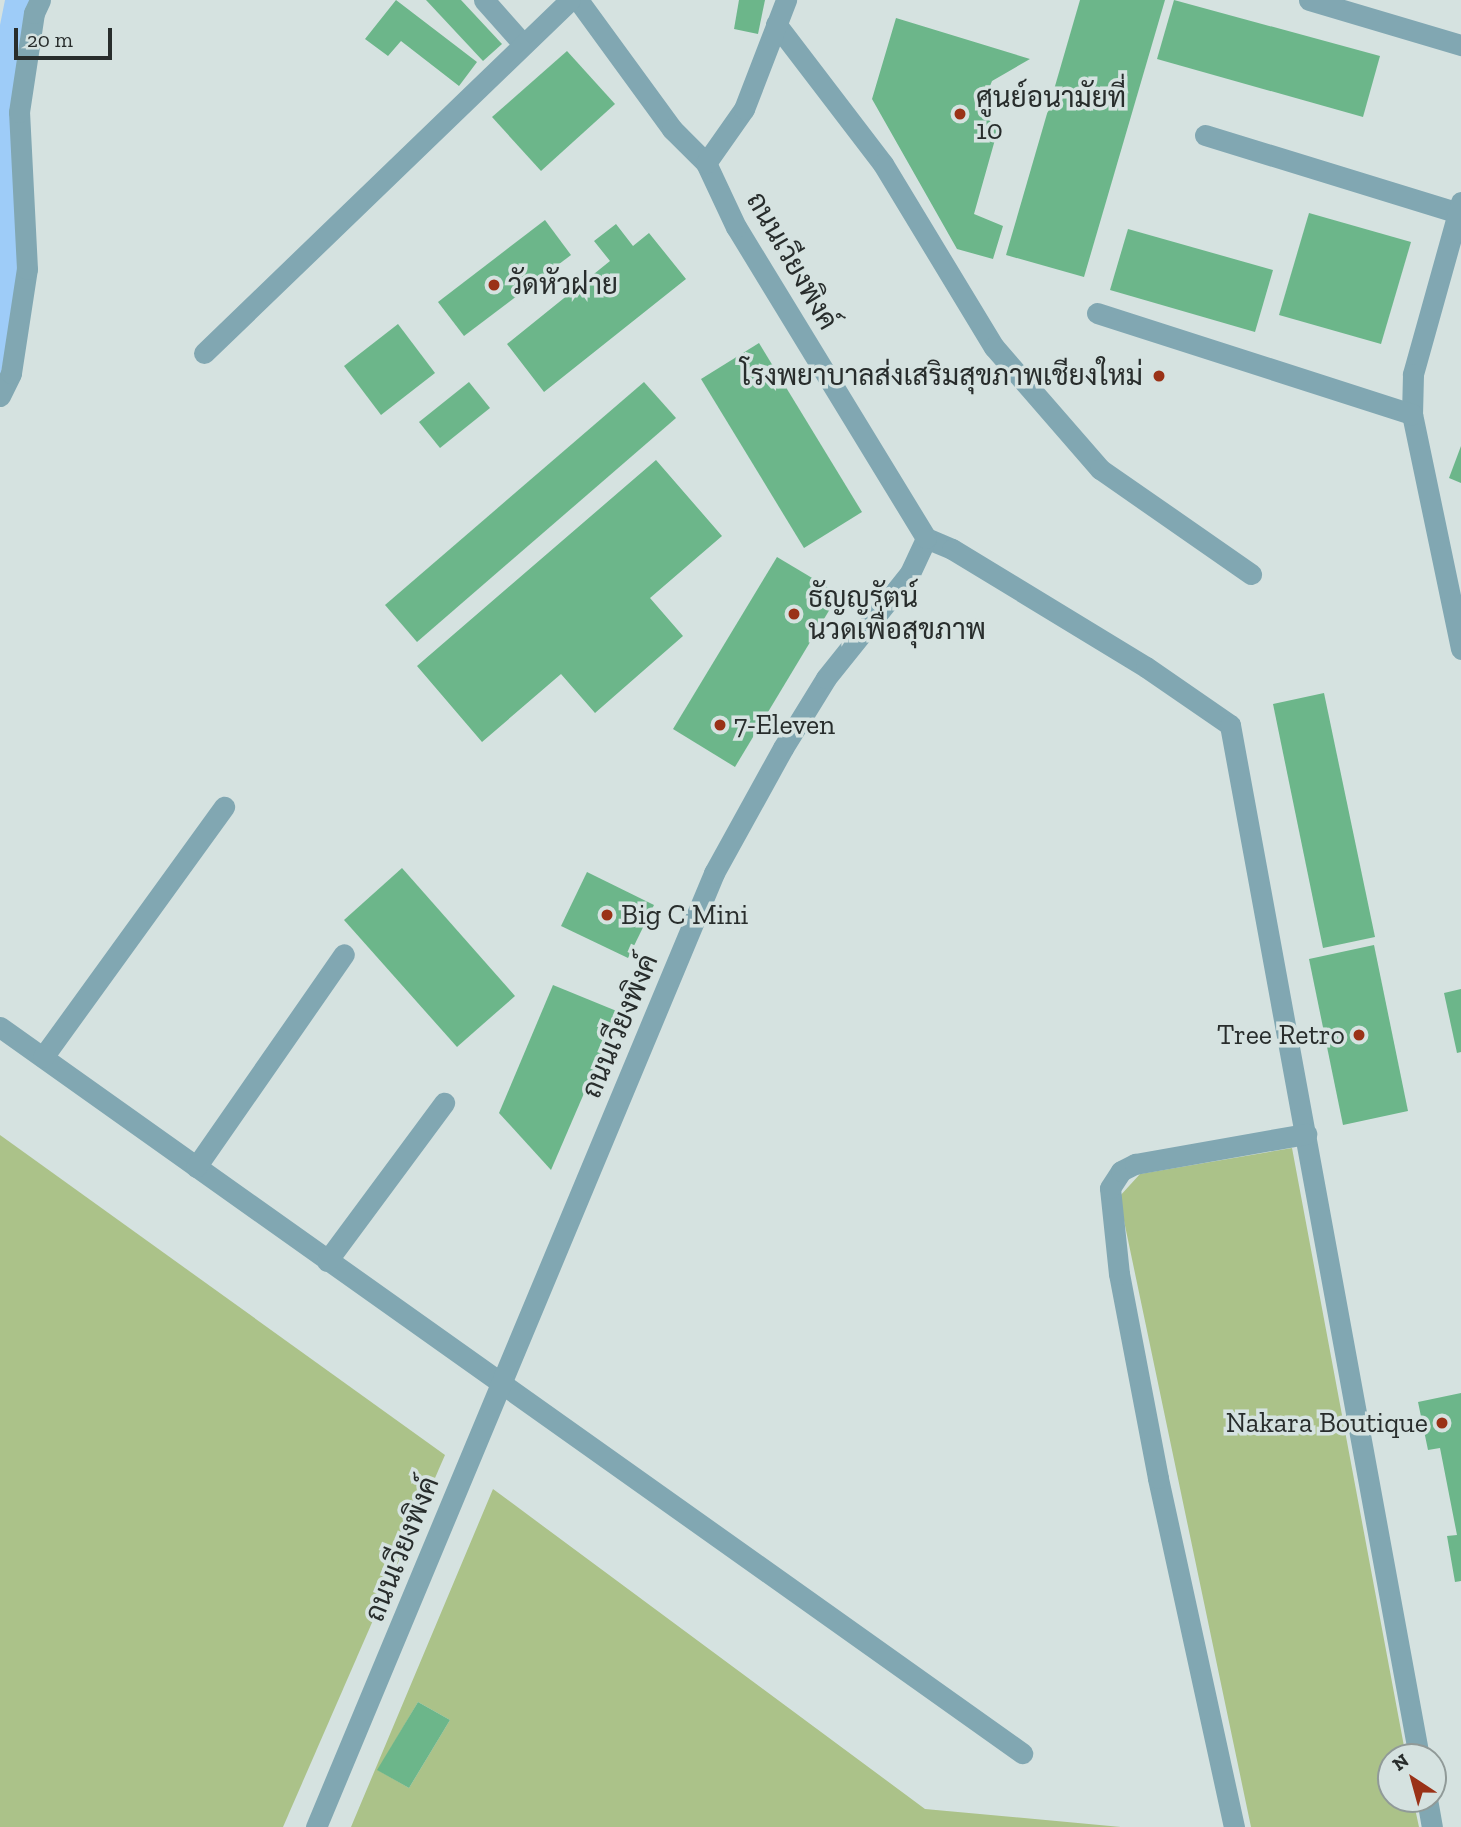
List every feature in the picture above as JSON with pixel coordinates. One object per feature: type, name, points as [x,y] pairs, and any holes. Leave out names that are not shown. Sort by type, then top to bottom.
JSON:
[{"type":"street","points":[[0,396],[11,373],[27,269],[19,112],[34,13],[40,0]]},
{"type":"street","points":[[484,0],[523,44]]},
{"type":"street","points":[[204,353],[570,0]]},
{"type":"street","points":[[578,0],[672,130],[706,163],[744,109],[786,0]]},
{"type":"street","points":[[1309,0],[1461,45]]},
{"type":"street","points":[[776,24],[883,164],[994,347],[1012,368],[1100,469],[1251,574]]},
{"type":"street","points":[[1205,135],[1460,208],[1413,374],[1412,414],[1461,649]]},
{"type":"street","name":"ถนนเวียงพิงค์","points":[[316,1827],[715,873],[783,748],[826,678],[910,573],[926,538],[736,227],[706,163]]},
{"type":"street","points":[[1097,313],[1412,414]]},
{"type":"street","points":[[926,538],[952,548],[1146,667],[1230,725],[1416,1743]]},
{"type":"street","points":[[43,1058],[224,807]]},
{"type":"street","points":[[196,1167],[344,954]]},
{"type":"street","points":[[0,1027],[327,1261],[502,1381],[1022,1753]]},
{"type":"street","points":[[327,1261],[444,1103]]},
{"type":"street","points":[[1234,1827],[1158,1478],[1119,1274],[1109,1199],[1114,1180],[1121,1171],[1135,1164],[1306,1134]]},
{"type":"green space","points":[[0,1135],[445,1455],[283,1827],[0,1827]]},
{"type":"green space","points":[[1292,1148],[1403,1743],[1377,1743],[1377,1813],[1416,1813],[1419,1827],[1251,1827],[1119,1197],[1140,1174]]},
{"type":"green space","points":[[493,1489],[925,1809],[1121,1827],[351,1827]],"holes":[[[418,1702],[450,1720],[409,1788],[378,1770]]]},
{"type":"water","points":[[5,0],[35,0],[29,15],[22,270],[0,378],[0,25]]},
{"type":"building","points":[[396,0],[477,62],[459,86],[401,41],[388,56],[365,39]]},
{"type":"building","points":[[426,0],[461,0],[502,44],[483,61]]},
{"type":"building","points":[[739,0],[765,0],[758,34],[734,29]]},
{"type":"building","points":[[1080,0],[1165,0],[1084,277],[1006,255]]},
{"type":"building","points":[[1174,0],[1380,56],[1363,117],[1157,59]]},
{"type":"building","points":[[896,18],[1030,59],[992,81],[980,111],[998,129],[974,214],[1003,226],[993,259],[957,249],[872,99]]},
{"type":"building","points":[[567,51],[615,104],[541,171],[492,117]]},
{"type":"building","points":[[1309,213],[1411,242],[1381,344],[1279,315]]},
{"type":"building","points":[[545,220],[571,255],[464,336],[438,302]]},
{"type":"building","points":[[616,224],[633,246],[649,233],[686,279],[544,392],[507,344],[610,261],[594,241]]},
{"type":"building","points":[[1128,229],[1273,270],[1255,332],[1110,290]]},
{"type":"building","points":[[398,324],[435,373],[381,415],[344,366]]},
{"type":"building","points":[[759,343],[862,512],[804,548],[701,379]]},
{"type":"building","points":[[469,382],[490,408],[440,448],[419,422]]},
{"type":"building","points":[[644,382],[676,418],[417,642],[385,605]]},
{"type":"building","points":[[1461,446],[1461,483],[1449,478]]},
{"type":"building","points":[[656,460],[722,536],[650,598],[683,636],[595,713],[561,674],[482,742],[417,666]]},
{"type":"building","points":[[777,557],[839,594],[735,767],[673,729]]},
{"type":"building","points":[[1324,693],[1375,937],[1323,948],[1273,704]]},
{"type":"building","points":[[402,868],[515,996],[457,1047],[344,920]]},
{"type":"building","name":"Big C Mini","points":[[587,872],[654,905],[628,958],[561,926]]},
{"type":"building","name":"Tree Retro","points":[[1374,945],[1408,1111],[1343,1125],[1309,959]]},
{"type":"building","points":[[553,985],[619,1012],[551,1170],[499,1113]]},
{"type":"building","points":[[1461,989],[1461,1052],[1457,1053],[1444,993]]},
{"type":"building","points":[[1461,1393],[1461,1581],[1455,1582],[1447,1536],[1457,1535],[1440,1448],[1428,1450],[1418,1402]]},
{"type":"building","points":[[418,1702],[450,1720],[409,1788],[377,1770]]},
{"type":"place","name":"ศูนย์อนามัยที่ 10","points":[[960,114]]},
{"type":"place","name":"วัดหัวฝาย","points":[[494,285]]},
{"type":"place","name":"โรงพยาบาลส่งเสริมสุขภาพเชียงใหม่","points":[[1159,376]]},
{"type":"place","name":"ธัญญรัตน์ นวดเพื่อสุขภาพ","points":[[794,614]]},
{"type":"place","name":"7-Eleven","points":[[720,725]]},
{"type":"place","name":"Big C Mini","points":[[607,915]]},
{"type":"place","name":"Tree Retro","points":[[1359,1035]]},
{"type":"place","name":"Nakara Boutique","points":[[1442,1423]]}]
